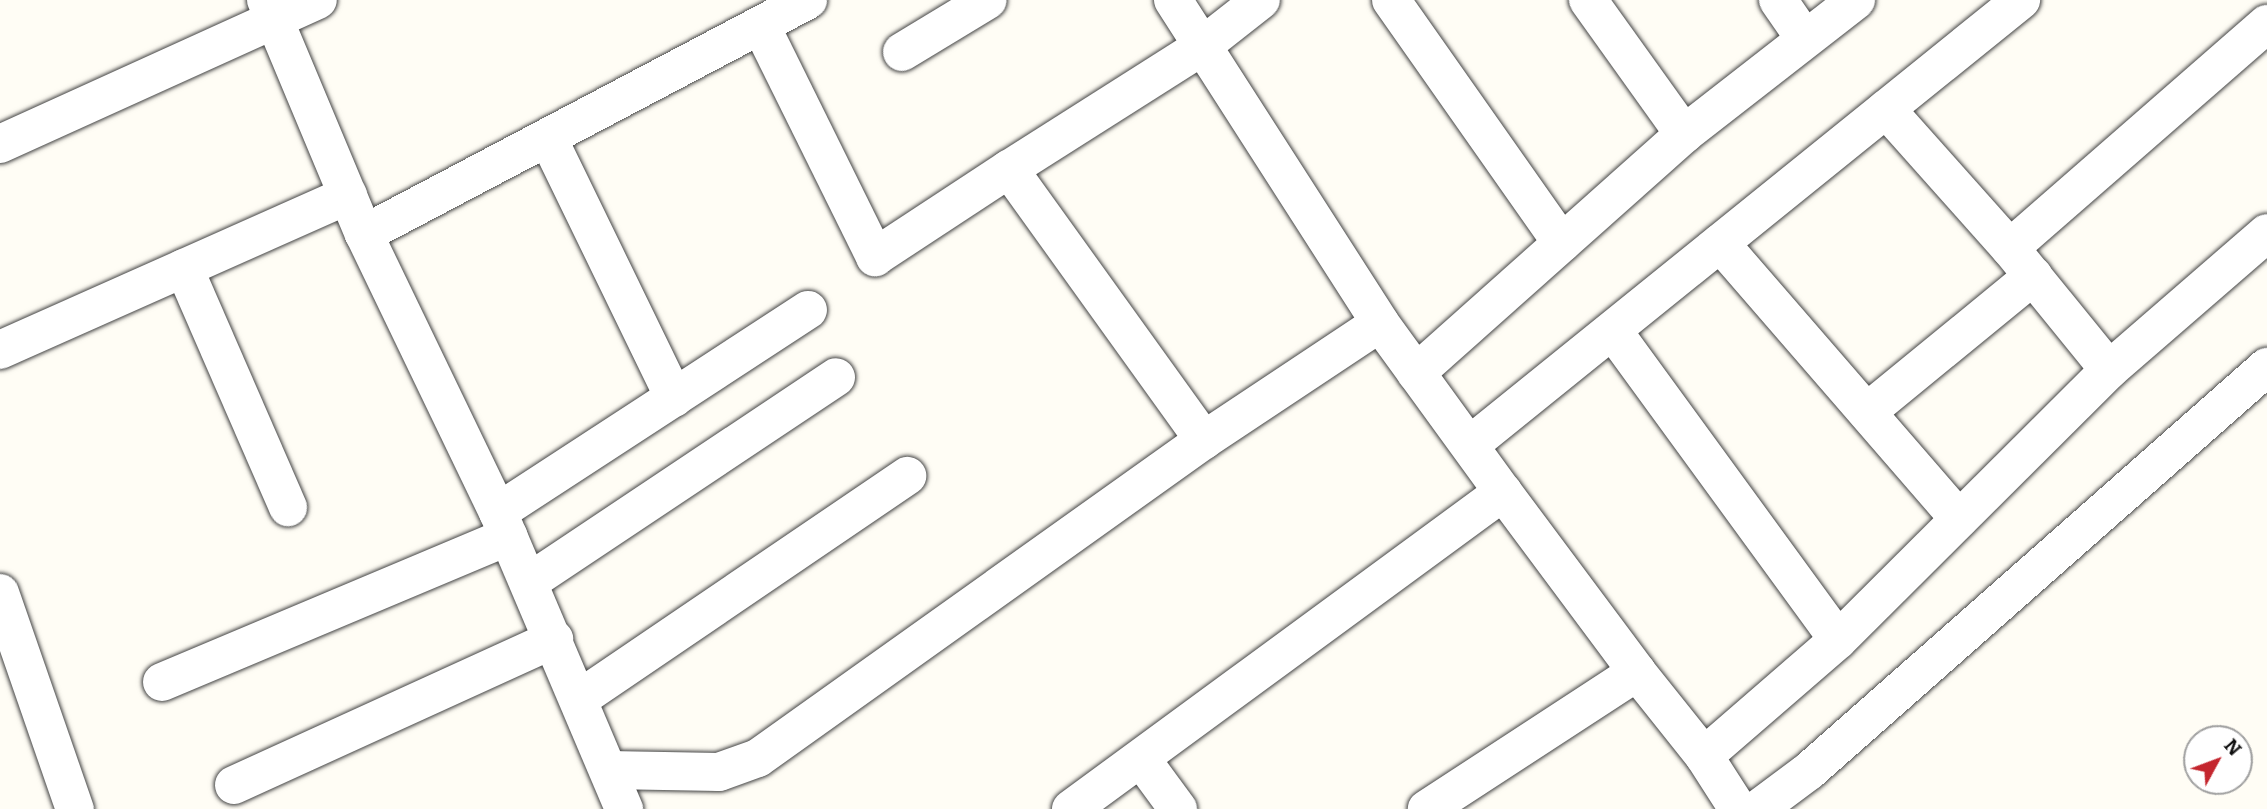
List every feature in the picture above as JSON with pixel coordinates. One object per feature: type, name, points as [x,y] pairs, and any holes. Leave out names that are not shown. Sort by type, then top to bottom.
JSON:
[{"type":"street","points":[[0,144],[270,10],[318,0]]},
{"type":"street","points":[[364,234],[808,0]]},
{"type":"street","points":[[902,52],[988,0]]},
{"type":"street","points":[[1172,0],[1380,323],[1471,444],[1503,492],[1704,756],[1738,809]]},
{"type":"street","points":[[761,26],[875,257],[1201,47],[1261,0]]},
{"type":"street","points":[[1391,0],[1562,243]]},
{"type":"street","points":[[1588,0],[1684,134]]},
{"type":"street","points":[[1778,0],[1805,40]]},
{"type":"street","points":[[1416,373],[1684,134],[1856,0]]},
{"type":"street","points":[[1471,444],[2019,0]]},
{"type":"street","points":[[270,10],[364,234],[529,582],[624,809]]},
{"type":"street","points":[[1867,412],[2267,24]]},
{"type":"street","points":[[1886,108],[2021,262],[2109,370]]},
{"type":"street","points":[[548,138],[674,398]]},
{"type":"street","points":[[1009,169],[1204,440]]},
{"type":"street","points":[[0,350],[348,195]]},
{"type":"street","points":[[1704,756],[1838,640],[2109,370],[2267,233]]},
{"type":"street","points":[[1720,243],[1959,519]]},
{"type":"street","points":[[184,268],[288,507]]},
{"type":"street","points":[[162,682],[503,524],[674,398],[808,310]]},
{"type":"street","points":[[609,770],[719,772],[758,758],[1204,440],[1380,323]]},
{"type":"street","points":[[1613,331],[1838,640]]},
{"type":"street","points":[[1758,809],[1809,771],[2267,367]]},
{"type":"street","points":[[529,582],[836,377]]},
{"type":"street","points":[[579,699],[907,476]]},
{"type":"street","points":[[1071,809],[1142,760],[1503,492]]},
{"type":"street","points":[[0,593],[75,809]]},
{"type":"street","points":[[234,785],[554,639]]},
{"type":"street","points":[[1427,809],[1637,671]]},
{"type":"street","points":[[1142,760],[1178,809]]}]
